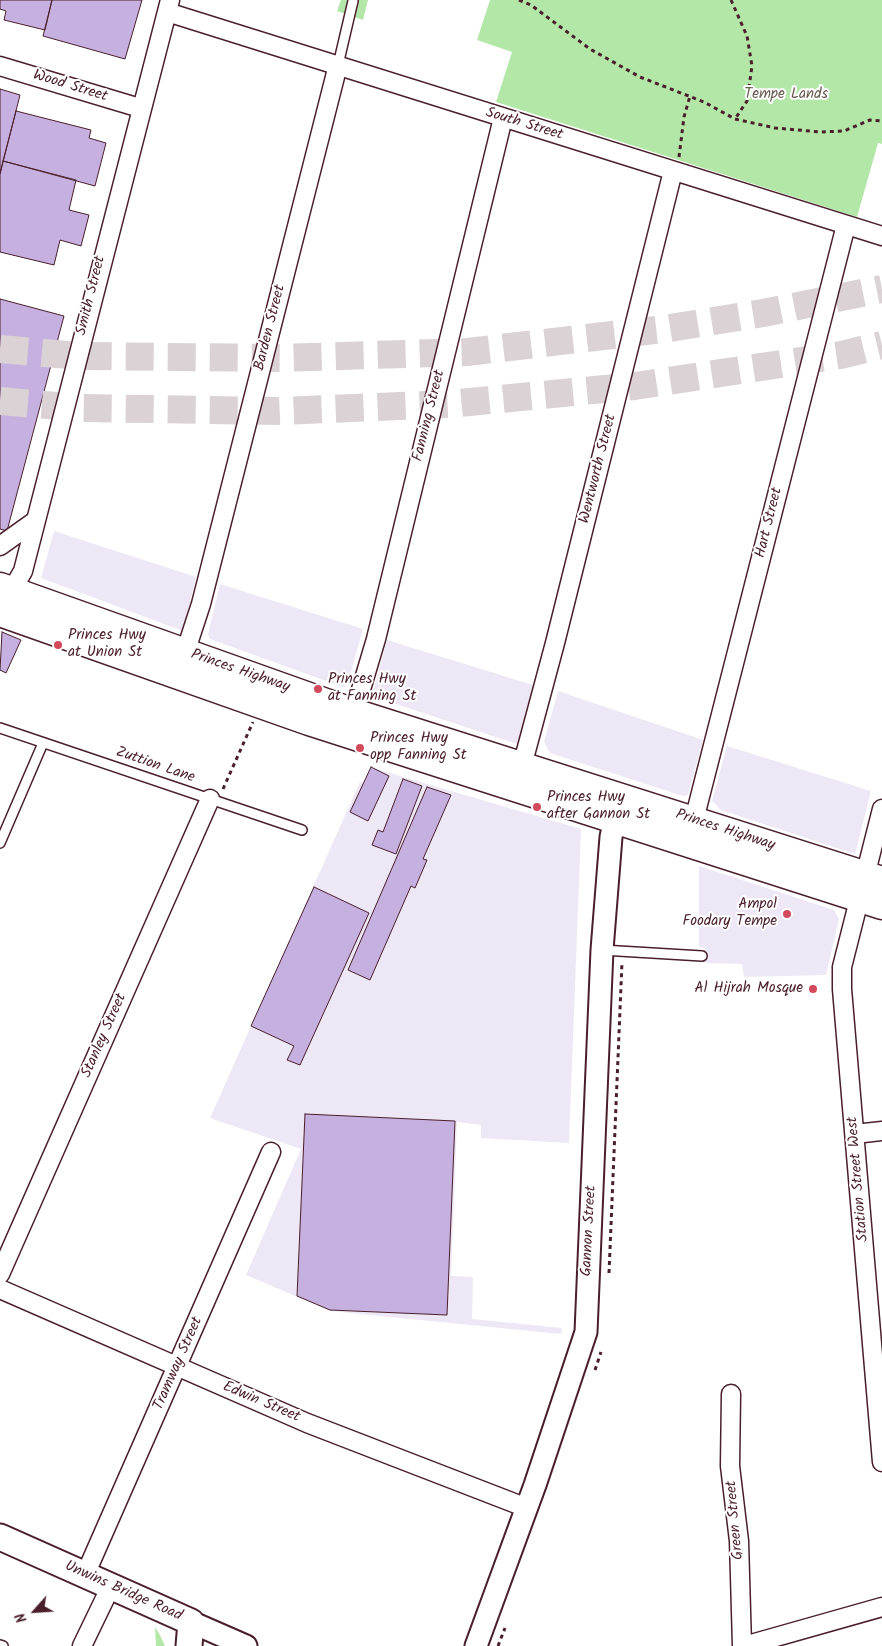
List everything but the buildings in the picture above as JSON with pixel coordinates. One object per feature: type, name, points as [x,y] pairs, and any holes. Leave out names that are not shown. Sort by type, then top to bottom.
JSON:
[{"type":"highway","name":"Princes Highway","points":[[3,600],[185,653],[354,712],[522,766],[617,808],[694,820],[872,890]]},
{"type":"highway","name":"Princes Highway","points":[[3,600],[309,721],[617,808],[872,890]]},
{"type":"main road","name":"Unwins Bridge Road","points":[[0,1538],[111,1586],[190,1634]]},
{"type":"street","name":"South Street","points":[[168,6],[338,65],[673,172],[882,236]]},
{"type":"street","name":"Smith Street","points":[[3,600],[21,576],[140,108],[168,6]]},
{"type":"street","name":"Barden Street","points":[[185,653],[201,604],[338,65]]},
{"type":"street","name":"Wood Street","points":[[0,66],[140,108]]},
{"type":"street","name":"Fanning Street","points":[[354,712],[376,639],[503,118]]},
{"type":"street","name":"Wentworth Street","points":[[522,766],[555,643],[673,172]]},
{"type":"street","name":"Hart Street","points":[[694,820],[846,225]]},
{"type":"street","points":[[0,546],[35,522]]},
{"type":"street","name":"Stanley Street","points":[[0,1274],[214,800]]},
{"type":"street","name":"Gannon Street","points":[[476,1646],[527,1508],[586,1332],[602,950],[610,843],[617,808]]},
{"type":"street","name":"Station Street West","points":[[882,810],[872,890],[842,966],[842,989],[855,1134],[876,1310],[882,1462]]},
{"type":"street","points":[[855,1134],[882,1132]]},
{"type":"street","name":"Tramway Street","points":[[85,1574],[178,1367],[271,1152]]},
{"type":"street","name":"Edwin Street","points":[[0,1289],[307,1423],[527,1508]]},
{"type":"street","name":"Green Street","points":[[731,1394],[730,1466],[740,1541],[743,1646]]},
{"type":"street","points":[[82,1646],[111,1586]]},
{"type":"street","points":[[743,1646],[882,1607]]},
{"type":"street","name":"Unwins Bridge Road","points":[[190,1634],[246,1646]]},
{"type":"lane","name":"Barden Street","points":[[338,65],[352,1]]},
{"type":"lane","name":"Zuttion Lane","points":[[0,728],[302,830]]},
{"type":"lane","points":[[0,843],[43,743]]},
{"type":"lane","points":[[602,950],[702,956]]},
{"type":"path","points":[[519,0],[532,5],[590,48],[623,68],[640,77],[690,96],[735,119],[775,128],[821,132],[844,131],[870,120],[882,121]]},
{"type":"path","points":[[731,0],[747,36],[752,66],[747,101],[735,119]]},
{"type":"path","points":[[673,172],[679,158],[684,117],[690,96]]},
{"type":"path","points":[[214,800],[255,717]]},
{"type":"shaded area","points":[[54,531],[196,577],[183,631],[41,578]]},
{"type":"shaded area","points":[[220,584],[363,629],[347,686],[343,687],[210,639],[208,634]]},
{"type":"shaded area","points":[[387,640],[533,685],[517,744],[372,696]]},
{"type":"shaded area","points":[[558,691],[703,740],[688,795],[683,796],[550,753],[544,742]]},
{"type":"shaded area","points":[[727,746],[871,791],[855,854],[721,810],[712,801]]},
{"type":"shaded area","points":[[373,768],[581,829],[569,1143],[481,1138],[481,1125],[457,1122],[451,1276],[473,1277],[472,1319],[562,1328],[561,1334],[330,1311],[246,1275],[301,1149],[210,1118],[360,782],[366,784]]},
{"type":"shaded area","points":[[699,866],[834,910],[839,919],[826,975],[744,977],[742,964],[705,963],[705,948],[699,947]]},
{"type":"green space","points":[[341,0],[368,0],[363,20],[337,11]]},
{"type":"green space","name":"Tempe Lands","points":[[490,0],[882,0],[882,144],[878,143],[857,217],[496,102],[512,52],[477,40]]},
{"type":"green space","points":[[155,1627],[160,1635],[165,1646],[156,1646]]},
{"type":"tunnel","points":[[0,349],[79,356],[280,358],[467,352],[664,329],[763,313],[882,289]]},
{"type":"tunnel","points":[[0,401],[80,408],[279,411],[449,404],[635,386],[841,355],[882,345]]},
{"type":"place","name":"Princes Hwy at Union St","points":[[58,645]]},
{"type":"place","name":"Princes Hwy at Fanning St","points":[[318,689]]},
{"type":"place","name":"Princes Hwy opp Fanning St","points":[[360,748]]},
{"type":"place","name":"Princes Hwy after Gannon St","points":[[537,807]]},
{"type":"place","name":"Ampol Foodary Tempe","points":[[787,914]]},
{"type":"place","name":"Al Hijrah Mosque","points":[[813,989]]}]
